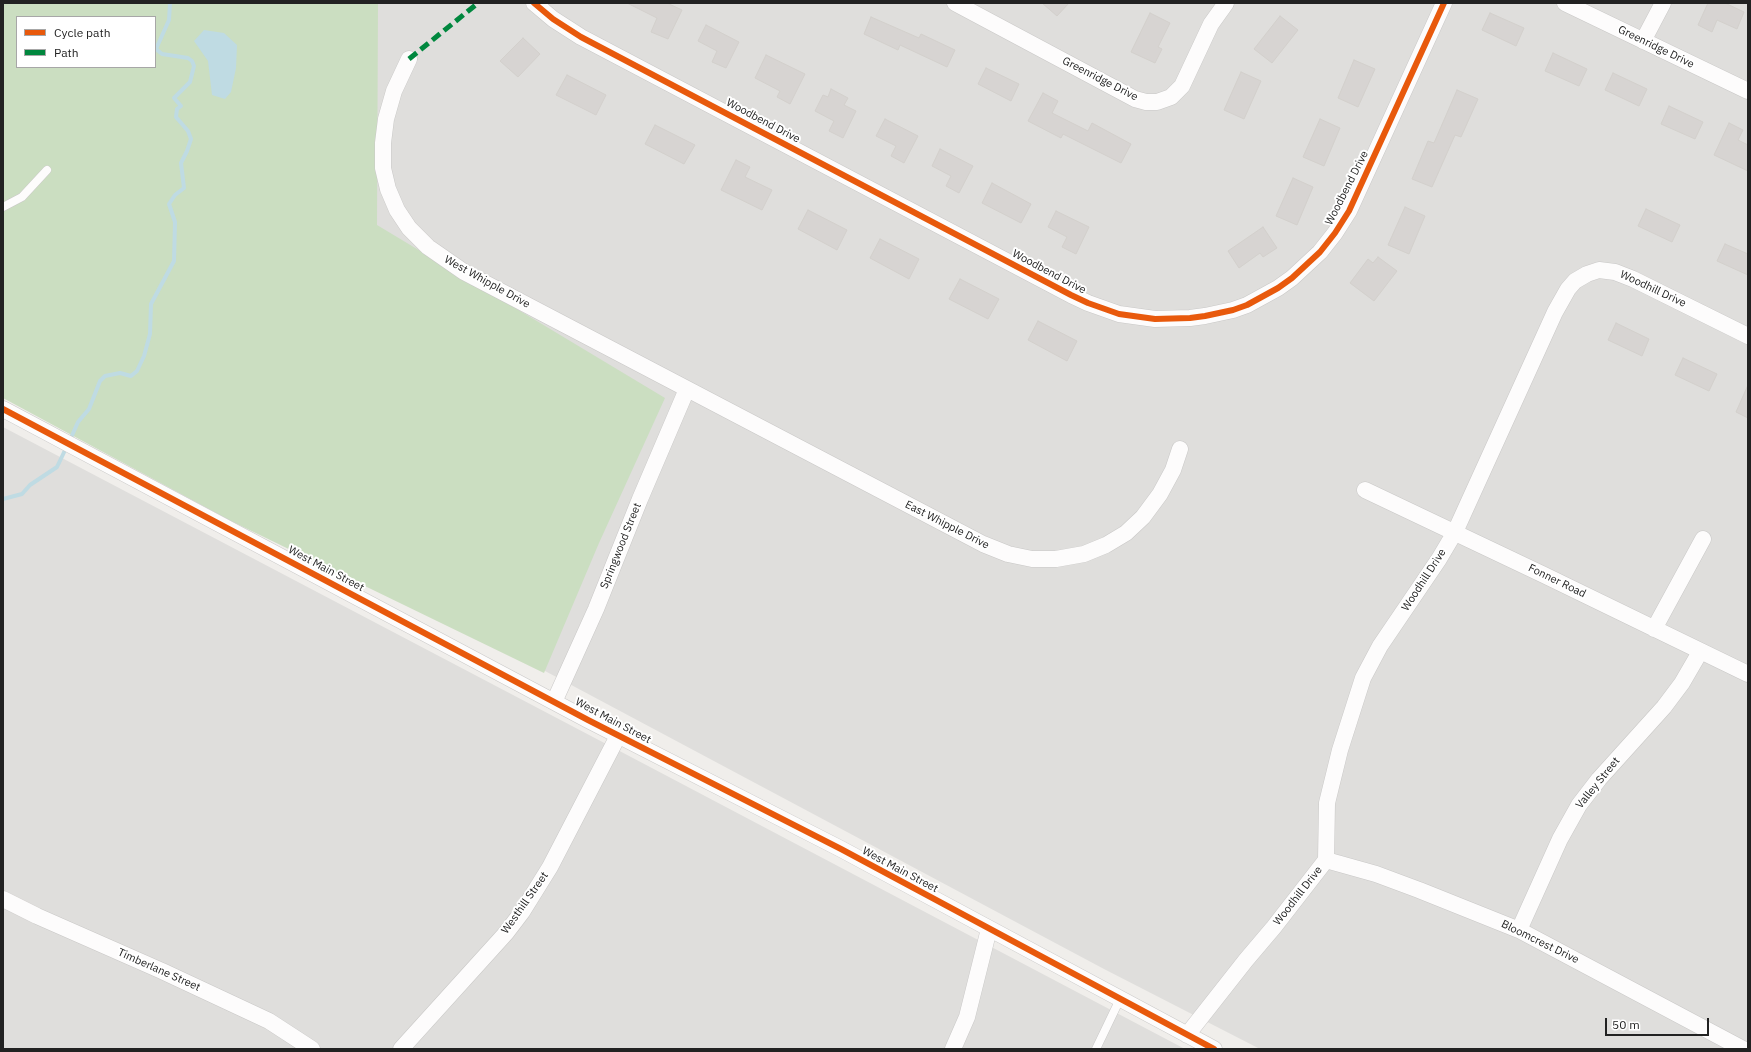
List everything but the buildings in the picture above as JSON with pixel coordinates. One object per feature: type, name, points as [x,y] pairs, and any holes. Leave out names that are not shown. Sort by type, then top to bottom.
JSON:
[{"type":"street","name":"Woodbend Drive","points":[[534,3],[553,19],[581,37],[1071,295],[1095,306],[1119,314],[1155,320],[1184,319],[1233,310],[1261,298],[1288,281],[1320,252],[1335,234],[1349,211],[1444,3]]},
{"type":"street","name":"Greenridge Drive","points":[[955,3],[979,8],[1136,99],[1156,102],[1171,97],[1182,86],[1211,24],[1226,3]]},
{"type":"street","name":"Greenridge Drive","points":[[1565,3],[1748,91]]},
{"type":"street","points":[[1643,41],[1663,3]]},
{"type":"street","name":"West Whipple Drive","points":[[409,59],[394,91],[386,119],[383,143],[383,168],[388,189],[397,210],[409,228],[428,247],[464,272],[687,389]]},
{"type":"street","name":"Woodhill Drive","points":[[1187,1035],[1326,860],[1327,803],[1340,750],[1363,678],[1380,646],[1439,559],[1454,532],[1555,312],[1568,289],[1575,281],[1586,274],[1599,270],[1615,272],[1633,279],[1748,336]]},
{"type":"street","name":"East Whipple Drive","points":[[687,389],[983,544],[1008,554],[1032,559],[1056,559],[1084,554],[1106,545],[1126,533],[1143,516],[1160,494],[1173,470],[1180,450]]},
{"type":"street","name":"Springwood Street","points":[[554,702],[596,609],[640,499],[687,389]]},
{"type":"street","name":"West Main Street","points":[[3,409],[618,736],[841,850],[1214,1049]]},
{"type":"street","name":"Fonner Road","points":[[1365,490],[1748,674]]},
{"type":"street","points":[[1654,629],[1703,539]]},
{"type":"street","name":"Valley Street","points":[[1519,930],[1560,839],[1579,805],[1599,779],[1664,707],[1682,683],[1700,652]]},
{"type":"street","name":"Westhill Street","points":[[402,1049],[506,933],[522,912],[550,867],[618,736]]},
{"type":"street","name":"Bloomcrest Drive","points":[[1326,860],[1376,874],[1412,887],[1519,930],[1743,1049]]},
{"type":"street","name":"Timberlane Street","points":[[3,899],[37,916],[162,971],[269,1022],[312,1049]]},
{"type":"street","points":[[953,1049],[967,1017],[989,929]]},
{"type":"lane","points":[[3,207],[22,197],[47,170]]},
{"type":"lane","points":[[1096,1049],[1120,999]]},
{"type":"shaded area","points":[[3,3],[1748,3],[1748,1049],[1260,1049],[1104,969],[3,382]]},
{"type":"shaded area","points":[[3,427],[631,757],[1185,1049],[3,1049]]},
{"type":"green space","points":[[3,3],[378,3],[377,225],[665,398],[599,543],[544,673],[231,521],[3,398]]},
{"type":"water","points":[[204,30],[224,33],[237,45],[236,68],[231,92],[225,99],[212,95],[208,61],[194,41]]},
{"type":"waterway","points":[[70,440],[78,422],[89,409],[100,381],[105,376],[120,373],[131,376],[137,371],[144,356],[150,334],[151,304],[174,261],[175,222],[169,204],[175,195],[184,188],[181,163],[191,139],[188,131],[176,117],[177,109],[181,106],[174,98],[190,82],[194,66],[192,61],[188,58],[162,54],[156,49],[169,20],[170,3]]},
{"type":"waterway","points":[[3,499],[22,494],[30,485],[57,467],[67,446]]},
{"type":"marked path","points":[[409,59],[478,3]]},
{"type":"cycle path","points":[[534,3],[553,19],[581,37],[1071,295],[1119,314],[1155,319],[1205,316],[1233,310],[1247,305],[1278,288],[1292,278],[1320,252],[1335,233],[1349,211],[1444,3]]},
{"type":"cycle path","points":[[3,409],[588,720],[841,849],[1214,1049]]}]
